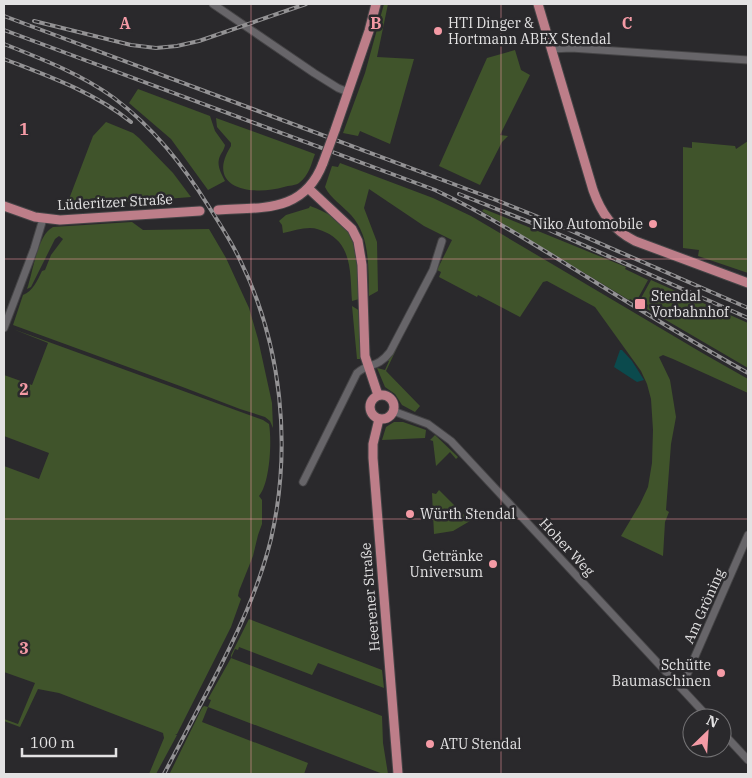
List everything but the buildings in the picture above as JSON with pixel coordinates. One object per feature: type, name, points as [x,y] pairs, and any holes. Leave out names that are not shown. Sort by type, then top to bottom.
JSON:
[{"type":"main road","points":[[218,210],[286,203],[296,199],[308,188],[317,176],[323,163],[367,37],[376,4]]},
{"type":"main road","points":[[538,4],[597,201],[609,222],[620,232],[642,244],[748,283]]},
{"type":"main road","points":[[308,188],[352,229],[358,242],[362,256],[365,356],[378,395]]},
{"type":"main road","name":"Lüderitzer Straße","points":[[4,206],[23,214],[43,219],[60,220],[200,211]]},
{"type":"main road","points":[[378,395],[384,395],[390,398],[394,404],[393,411],[386,418],[379,419],[373,416],[369,406],[372,399],[378,395]]},
{"type":"main road","name":"Heerener Straße","points":[[379,419],[373,444],[373,458],[398,774]]},
{"type":"street","points":[[213,4],[314,74],[348,92]]},
{"type":"street","points":[[552,49],[571,48],[748,60]]},
{"type":"street","points":[[4,328],[34,249],[43,219]]},
{"type":"street","points":[[302,482],[357,373],[364,368],[381,362],[390,352],[433,270],[442,241]]},
{"type":"street","name":"Hoher Weg","points":[[393,411],[428,424],[451,441],[700,708]]},
{"type":"street","name":"Am Gröning","points":[[679,685],[686,677],[748,535]]},
{"type":"street","points":[[732,743],[748,760]]},
{"type":"green space","points":[[384,4],[388,4],[377,57],[414,59],[390,144],[360,131],[358,136],[343,133],[365,73]]},
{"type":"green space","points":[[515,50],[521,70],[530,75],[500,135],[508,136],[502,142],[480,185],[439,166],[487,58]]},
{"type":"green space","points":[[138,89],[210,116],[215,131],[225,145],[219,163],[225,181],[208,190],[171,139],[129,103]]},
{"type":"green space","points":[[216,118],[315,154],[311,166],[297,184],[272,190],[246,189],[236,186],[228,180],[224,172],[224,160],[231,143],[217,127]]},
{"type":"green space","points":[[106,122],[133,133],[139,138],[173,173],[191,197],[66,207],[93,136]]},
{"type":"green space","points":[[748,141],[748,273],[698,256],[699,250],[683,248],[683,147],[692,148],[692,142],[735,146],[736,149]]},
{"type":"green space","points":[[340,163],[433,198],[471,216],[748,379],[748,393],[673,359],[663,355],[659,357],[670,380],[676,417],[671,444],[666,510],[669,512],[665,522],[663,556],[621,536],[648,487],[652,463],[653,430],[651,399],[641,371],[595,307],[547,281],[543,282],[520,317],[478,295],[477,297],[439,277],[441,272],[437,270],[452,240],[424,226],[369,189],[364,208],[377,242],[378,291],[369,296],[367,254],[362,233],[351,215],[333,198],[325,187],[332,166],[338,167]]},
{"type":"green space","points":[[310,206],[327,214],[348,231],[356,254],[359,299],[352,301],[348,261],[341,244],[334,237],[312,228],[283,233],[282,225],[279,221],[286,215],[309,208]]},
{"type":"green space","points":[[484,209],[626,267],[625,269],[648,280],[636,302],[629,300],[482,211]]},
{"type":"green space","points":[[132,222],[143,230],[209,229],[226,258],[249,308],[272,403],[273,428],[270,421],[265,417],[13,325],[23,295],[29,291],[42,271],[45,270],[51,255],[63,239],[59,236],[55,239],[31,287],[27,289],[39,246],[48,231],[53,227]]},
{"type":"green space","points":[[651,280],[748,323],[748,368],[647,309],[648,305],[640,300]]},
{"type":"green space","points":[[352,306],[360,311],[361,359],[357,359]]},
{"type":"green space","points":[[13,329],[263,420],[269,424],[268,472],[263,490],[259,496],[262,500],[262,524],[253,556],[239,591],[238,596],[241,599],[231,627],[156,774],[149,774],[164,738],[163,733],[59,693],[38,689],[20,727],[4,721],[4,719],[18,724],[35,683],[4,672],[4,466],[39,479],[49,453],[4,436],[4,375],[32,385],[48,343]]},
{"type":"green space","points":[[403,332],[386,371],[420,406],[415,412],[402,405],[395,394],[385,387],[377,368],[385,370],[389,361],[386,360]]},
{"type":"green space","points":[[394,422],[403,422],[426,430],[425,438],[382,440],[386,427]]},
{"type":"green space","points":[[435,435],[458,457],[456,459],[450,452],[436,466],[433,441],[430,440]]},
{"type":"green space","points":[[439,490],[470,521],[453,531],[434,534],[432,493],[436,494]]},
{"type":"green space","points":[[249,619],[382,670],[384,688],[318,663],[312,675],[239,647],[238,650],[235,649],[231,658],[231,655]]},
{"type":"green space","points":[[231,658],[382,716],[383,743],[388,774],[383,774],[208,707],[211,700],[208,699]]},
{"type":"green space","points":[[204,706],[208,707],[202,722],[308,763],[304,774],[168,774],[202,708]]},
{"type":"water","points":[[620,350],[632,361],[644,380],[637,382],[614,367]]},
{"type":"railway","points":[[34,21],[131,45],[156,48],[199,41],[306,4]]},
{"type":"railway","points":[[4,16],[496,200],[748,308]]},
{"type":"railway","points":[[4,30],[435,190],[512,231],[748,373]]},
{"type":"railway","points":[[4,44],[33,55],[101,89],[142,122],[167,148],[199,191],[237,253],[266,327],[274,361],[279,397],[281,469],[271,539],[254,592],[240,626],[164,774]]},
{"type":"railway","points":[[4,59],[54,78],[86,93],[117,111],[131,122]]},
{"type":"railway","points":[[459,194],[547,229],[748,318]]},
{"type":"place","name":"HTI Dinger & Hortmann ABEX Stendal","points":[[438,31]]},
{"type":"place","name":"Niko Automobile","points":[[653,224]]},
{"type":"place","name":"Stendal Vorbahnhof","points":[[640,304]]},
{"type":"place","name":"Würth Stendal","points":[[410,514]]},
{"type":"place","name":"Getränke Universum","points":[[493,564]]},
{"type":"place","name":"Schütte Baumaschinen","points":[[721,673]]},
{"type":"place","name":"ATU Stendal","points":[[430,744]]}]
